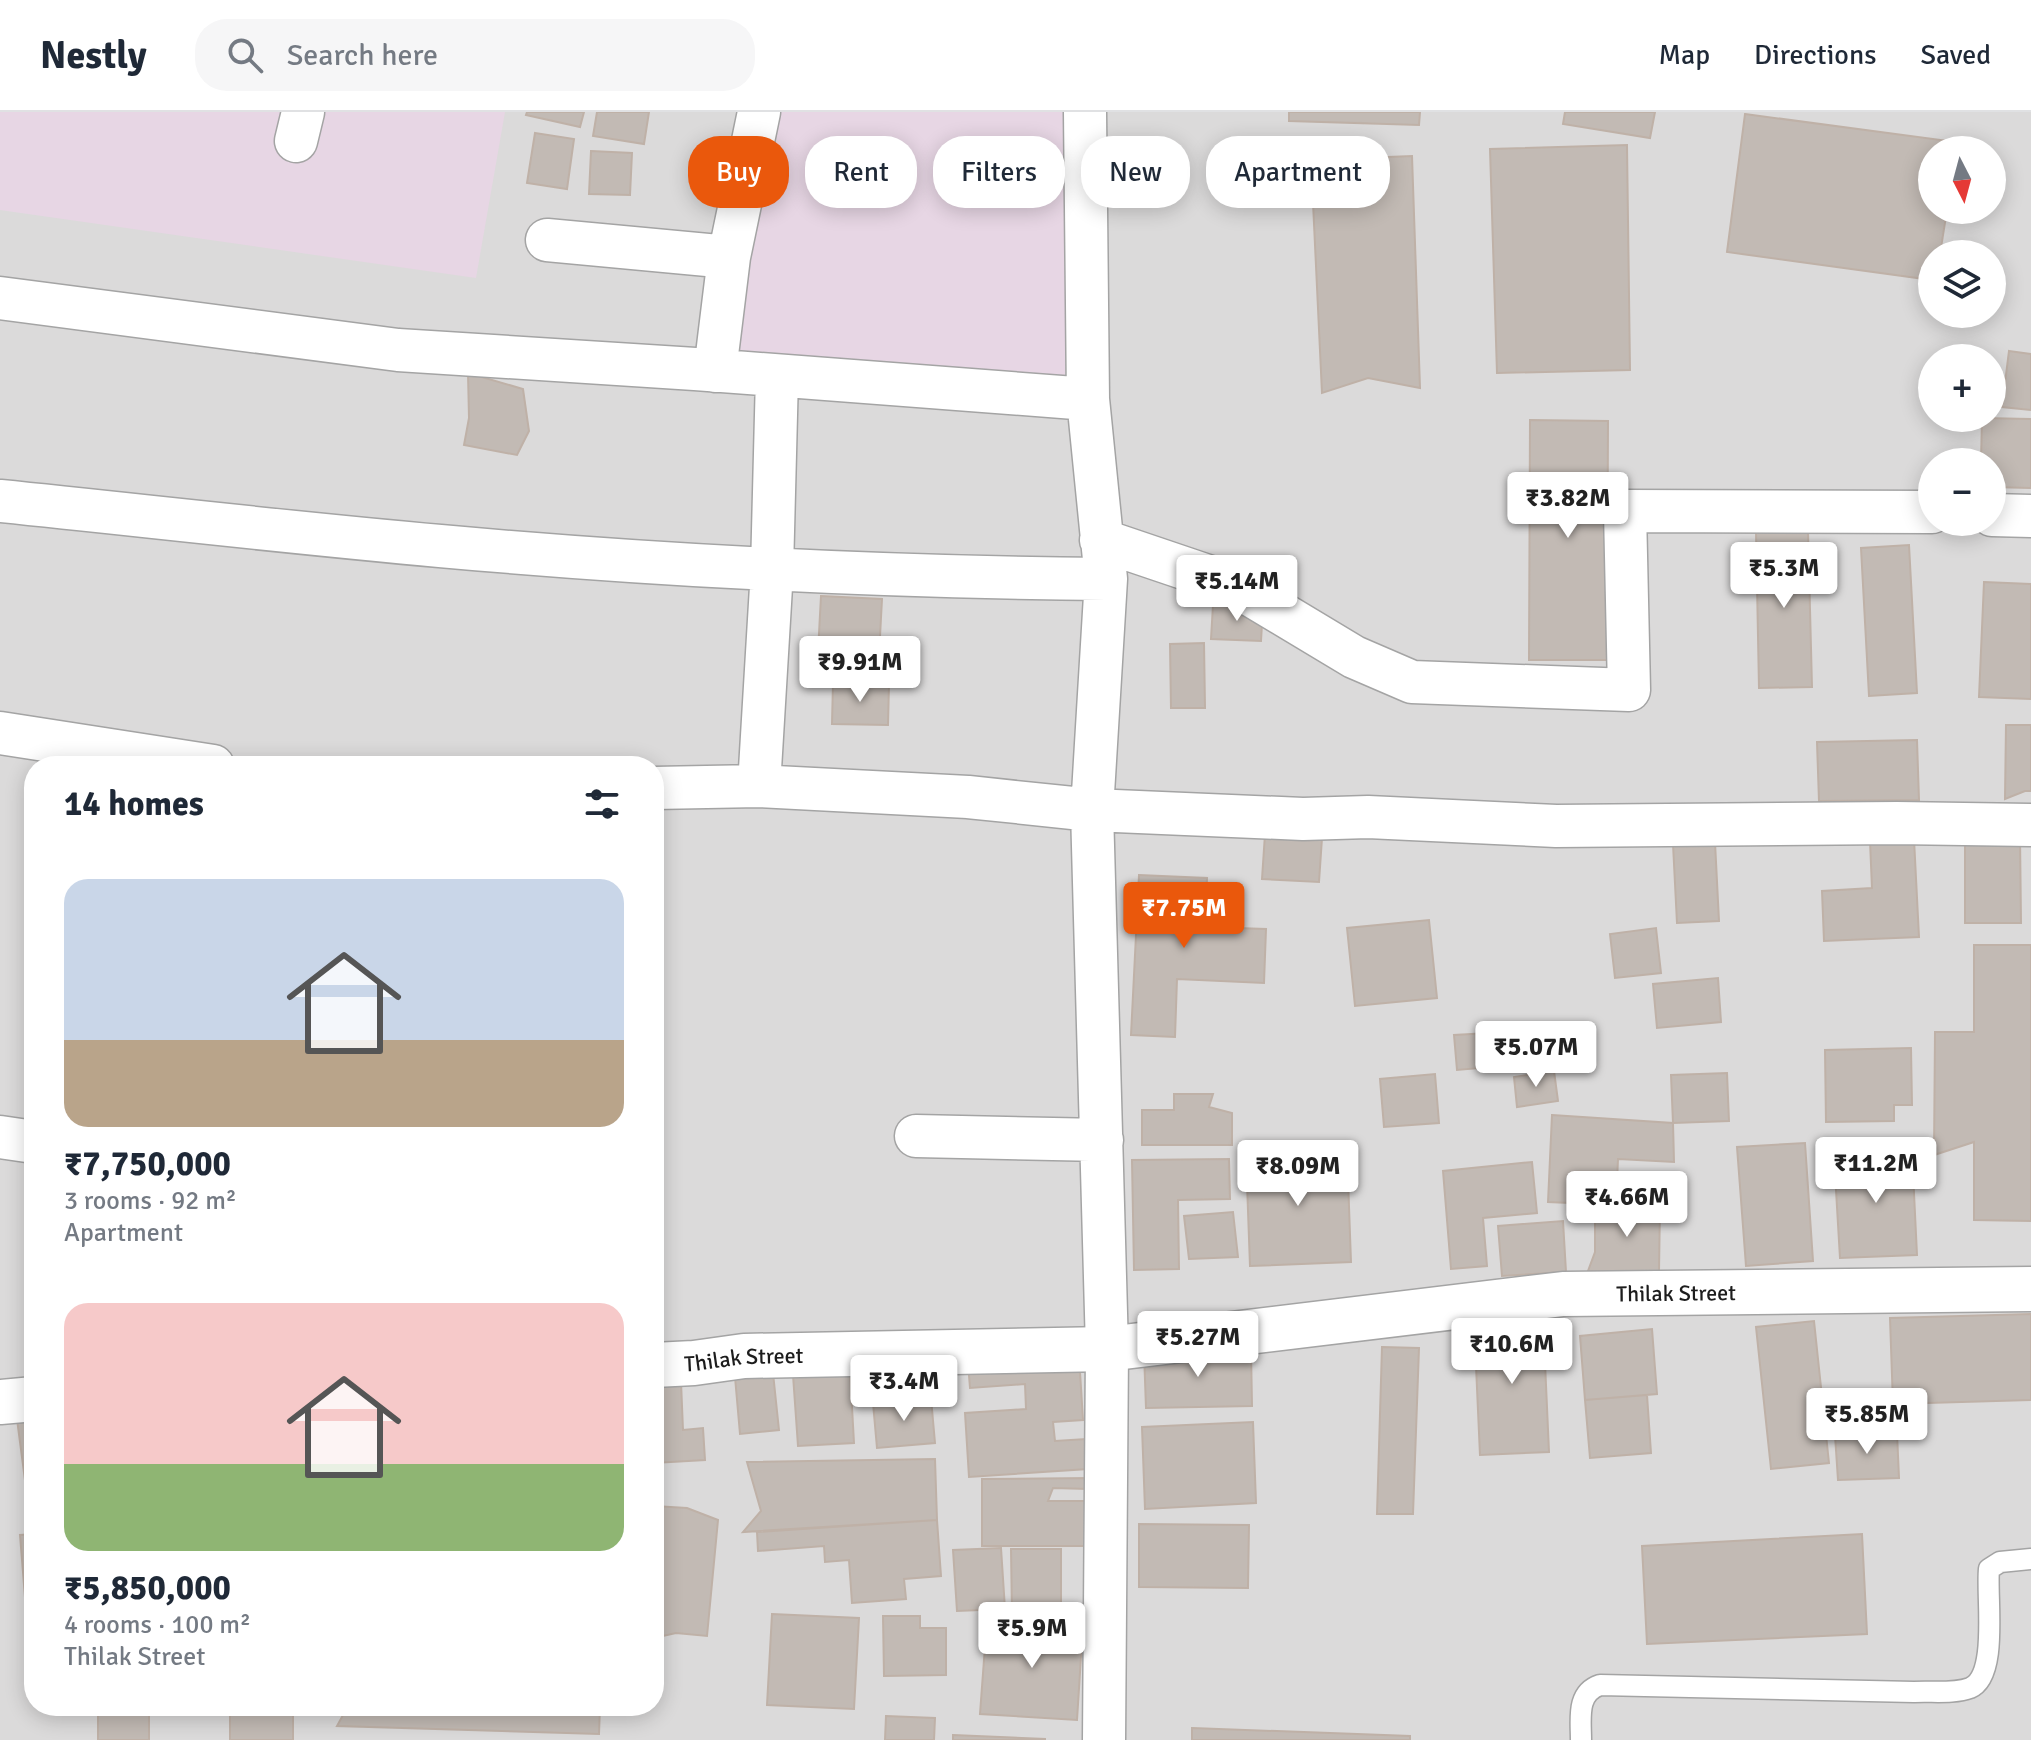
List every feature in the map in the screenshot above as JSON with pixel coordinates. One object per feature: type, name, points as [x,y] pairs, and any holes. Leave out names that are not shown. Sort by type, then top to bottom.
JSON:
[{"type":"street","points":[[715,371],[729,257],[759,112]]},
{"type":"street","points":[[1085,112],[1088,399],[1104,560],[1092,810],[1107,1349],[1104,1740]]},
{"type":"street","points":[[547,240],[729,257]]},
{"type":"street","points":[[0,298],[398,350],[1088,399]]},
{"type":"street","points":[[759,786],[772,570],[777,376]]},
{"type":"street","points":[[0,501],[441,546],[772,570],[927,577],[1104,560],[1234,585],[1354,657],[1412,682],[1629,690],[1625,511],[1918,512]]},
{"type":"street","points":[[2006,515],[2031,516]]},
{"type":"street","points":[[0,733],[148,756]]},
{"type":"street","points":[[664,788],[759,786],[968,797],[1092,810],[1303,819],[1368,817],[1556,826],[2031,825]]},
{"type":"street","points":[[916,1136],[1102,1140]]},
{"type":"street","points":[[0,1137],[24,1141]]},
{"type":"street","name":"Thilak Street","points":[[664,1364],[744,1356],[1107,1349],[1563,1294],[2031,1289]]},
{"type":"street","points":[[0,1402],[24,1400]]},
{"type":"lane","points":[[1581,1740],[1583,1698],[1591,1688],[1600,1685],[1914,1692],[1973,1687],[1981,1680],[1988,1663],[1989,1569],[2000,1562],[2031,1559]]},
{"type":"shaded area","points":[[0,112],[2031,112],[2031,1740],[0,1740]]},
{"type":"shaded area","points":[[0,112],[505,112],[476,278],[0,210]]},
{"type":"shaded area","points":[[744,112],[1065,112],[1065,136],[933,136],[933,208],[1065,208],[1065,381],[718,387],[735,208],[789,208],[789,136],[742,136]]},
{"type":"building","points":[[527,112],[584,112],[580,127],[526,115]]},
{"type":"building","points":[[597,112],[649,112],[644,144],[593,136]]},
{"type":"building","points":[[1289,112],[1420,112],[1419,125],[1289,121]]},
{"type":"building","points":[[1565,112],[1655,112],[1650,138],[1563,124]]},
{"type":"building","points":[[1745,114],[1918,137],[1918,224],[1945,224],[1942,240],[1918,240],[1918,278],[1727,252]]},
{"type":"building","points":[[535,133],[574,139],[567,189],[527,183]]},
{"type":"building","points":[[1627,145],[1630,370],[1497,373],[1490,149]]},
{"type":"building","points":[[591,151],[632,153],[630,195],[589,194]]},
{"type":"building","points":[[1412,156],[1420,388],[1368,378],[1322,393],[1313,208],[1390,208],[1390,157]]},
{"type":"building","points":[[2009,351],[2031,354],[2031,410],[2006,407]]},
{"type":"building","points":[[468,373],[523,389],[529,431],[517,455],[464,445],[469,418]]},
{"type":"building","points":[[2006,418],[2031,419],[2031,488],[2006,487],[2006,448],[1981,448],[1982,432],[2006,432]]},
{"type":"building","points":[[1530,420],[1608,421],[1607,660],[1529,660]]},
{"type":"building","points":[[1808,531],[1812,687],[1759,688],[1756,532]]},
{"type":"building","points":[[1909,545],[1917,693],[1869,696],[1861,548]]},
{"type":"building","points":[[1984,582],[2031,584],[2031,699],[1979,697]]},
{"type":"building","points":[[821,596],[882,599],[879,655],[818,652]]},
{"type":"building","points":[[1213,605],[1263,607],[1261,641],[1211,639]]},
{"type":"building","points":[[1204,643],[1205,708],[1171,708],[1170,644]]},
{"type":"building","points":[[833,683],[889,684],[888,725],[832,724]]},
{"type":"building","points":[[2006,725],[2031,725],[2031,791],[2005,799]]},
{"type":"building","points":[[1917,740],[1919,800],[1819,801],[1817,742]]},
{"type":"building","points":[[1265,834],[1322,838],[1319,882],[1262,879]]},
{"type":"building","points":[[1965,836],[2020,836],[2021,923],[1965,923]]},
{"type":"building","points":[[1914,839],[1919,937],[1824,941],[1822,891],[1872,888],[1870,841]]},
{"type":"building","points":[[1715,842],[1719,921],[1677,923],[1673,844]]},
{"type":"building","points":[[1139,875],[1207,878],[1205,927],[1266,929],[1264,983],[1177,979],[1175,1037],[1131,1035]]},
{"type":"building","points":[[1429,920],[1437,998],[1355,1006],[1347,928]]},
{"type":"building","points":[[1656,928],[1661,973],[1615,978],[1610,934]]},
{"type":"building","points":[[1974,945],[2031,945],[2031,1221],[1974,1220],[1974,1142],[1934,1155],[1935,1032],[1974,1032]]},
{"type":"building","points":[[1718,978],[1721,1022],[1657,1028],[1653,984]]},
{"type":"building","points":[[1525,1031],[1527,1064],[1457,1070],[1454,1035]]},
{"type":"building","points":[[1911,1048],[1912,1105],[1894,1105],[1894,1121],[1826,1122],[1825,1050]]},
{"type":"building","points":[[1554,1071],[1558,1101],[1517,1107],[1514,1077]]},
{"type":"building","points":[[1727,1073],[1729,1121],[1673,1123],[1671,1075]]},
{"type":"building","points":[[1435,1074],[1439,1123],[1384,1127],[1380,1079]]},
{"type":"building","points":[[1174,1094],[1213,1094],[1209,1107],[1232,1113],[1232,1145],[1142,1145],[1142,1110],[1174,1110]]},
{"type":"building","points":[[1552,1115],[1673,1123],[1674,1162],[1618,1159],[1616,1205],[1548,1202]]},
{"type":"building","points":[[1805,1143],[1813,1261],[1746,1266],[1737,1147]]},
{"type":"building","points":[[1347,1151],[1351,1262],[1250,1266],[1246,1155]]},
{"type":"building","points":[[1912,1152],[1917,1255],[1840,1258],[1834,1156]]},
{"type":"building","points":[[1229,1159],[1230,1199],[1178,1200],[1179,1269],[1134,1270],[1132,1160]]},
{"type":"building","points":[[1532,1162],[1537,1213],[1483,1218],[1487,1266],[1451,1269],[1443,1171]]},
{"type":"building","points":[[1660,1205],[1659,1271],[1588,1271],[1595,1252],[1595,1206]]},
{"type":"building","points":[[1233,1212],[1238,1257],[1189,1259],[1184,1216]]},
{"type":"building","points":[[1563,1221],[1566,1272],[1502,1276],[1498,1226]]},
{"type":"building","points":[[2031,1314],[2031,1400],[1893,1404],[1890,1318]]},
{"type":"building","points":[[1543,1318],[1549,1452],[1480,1455],[1474,1321]]},
{"type":"building","points":[[1814,1321],[1829,1463],[1771,1469],[1756,1327]]},
{"type":"building","points":[[1652,1329],[1657,1394],[1585,1400],[1580,1336]]},
{"type":"building","points":[[1382,1347],[1419,1348],[1413,1514],[1377,1514]]},
{"type":"building","points":[[1251,1350],[1252,1406],[1146,1408],[1144,1352]]},
{"type":"building","points":[[1079,1356],[1083,1420],[1053,1422],[1055,1441],[1086,1439],[1088,1469],[969,1477],[965,1413],[1026,1409],[1025,1384],[970,1388],[968,1363]]},
{"type":"building","points":[[850,1371],[854,1443],[798,1446],[793,1375]]},
{"type":"building","points":[[773,1373],[779,1430],[740,1434],[735,1377]]},
{"type":"building","points":[[681,1382],[683,1430],[703,1428],[705,1460],[664,1462],[664,1383]]},
{"type":"building","points":[[1647,1395],[1651,1453],[1590,1458],[1585,1400]]},
{"type":"building","points":[[931,1398],[935,1443],[877,1448],[873,1403]]},
{"type":"building","points":[[24,1418],[24,1472],[17,1419]]},
{"type":"building","points":[[1253,1422],[1256,1503],[1145,1509],[1142,1427]]},
{"type":"building","points":[[1897,1433],[1899,1478],[1838,1480],[1835,1435]]},
{"type":"building","points":[[935,1459],[937,1520],[743,1532],[761,1511],[747,1462]]},
{"type":"building","points":[[1092,1478],[1088,1489],[1053,1488],[1048,1501],[1089,1501],[1089,1546],[982,1546],[982,1479]]},
{"type":"building","points":[[664,1507],[687,1508],[718,1520],[707,1636],[676,1633],[664,1636]]},
{"type":"building","points":[[937,1520],[941,1576],[904,1579],[906,1599],[852,1603],[849,1560],[825,1562],[824,1546],[758,1551],[757,1532]]},
{"type":"building","points":[[1139,1524],[1249,1525],[1248,1588],[1139,1587]]},
{"type":"building","points":[[1862,1534],[1867,1634],[1647,1644],[1642,1546]]},
{"type":"building","points":[[20,1535],[24,1535],[24,1585]]},
{"type":"building","points":[[1001,1548],[1005,1609],[957,1611],[953,1550]]},
{"type":"building","points":[[1011,1549],[1061,1549],[1061,1613],[1012,1614]]},
{"type":"building","points":[[772,1614],[859,1618],[854,1709],[767,1705]]},
{"type":"building","points":[[883,1616],[920,1616],[920,1628],[946,1628],[946,1675],[884,1676]]},
{"type":"building","points":[[987,1619],[1083,1625],[1077,1720],[980,1714]]},
{"type":"building","points":[[98,1716],[149,1716],[149,1740],[98,1740]]},
{"type":"building","points":[[230,1716],[293,1716],[293,1740],[230,1740]]},
{"type":"building","points":[[342,1716],[600,1716],[599,1734],[337,1726]]},
{"type":"building","points":[[886,1716],[935,1718],[934,1740],[885,1740]]},
{"type":"building","points":[[1192,1728],[1410,1736],[1410,1740],[1192,1740]]},
{"type":"building","points":[[953,1735],[1045,1739],[1045,1740],[953,1740]]}]
